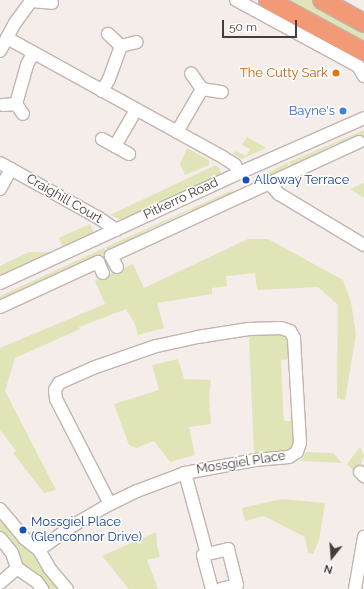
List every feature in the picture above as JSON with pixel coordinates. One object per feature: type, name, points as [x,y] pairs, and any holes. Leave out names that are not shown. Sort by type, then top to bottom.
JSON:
[{"type":"highway","points":[[268,0],[364,52]]},
{"type":"highway","points":[[322,0],[364,23]]},
{"type":"street","points":[[236,0],[358,66],[364,76]]},
{"type":"street","points":[[0,51],[15,23],[31,1],[52,3]]},
{"type":"street","points":[[108,34],[121,46]]},
{"type":"street","points":[[7,38],[235,165],[239,173]]},
{"type":"street","points":[[121,46],[137,42]]},
{"type":"street","points":[[102,91],[109,79],[121,46]]},
{"type":"street","points":[[3,105],[19,109],[27,65],[33,53]]},
{"type":"street","points":[[191,73],[202,89],[222,92]]},
{"type":"street","points":[[177,132],[202,89]]},
{"type":"street","points":[[115,146],[136,110]]},
{"type":"street","name":"Pitkerro Road","points":[[0,283],[239,173],[364,118]]},
{"type":"street","points":[[102,139],[129,154]]},
{"type":"street","name":"Pitkerro Road","points":[[117,267],[111,256],[359,142]]},
{"type":"street","name":"Craighill Court","points":[[0,163],[99,218],[116,230]]},
{"type":"street","name":"Craighill Court","points":[[0,189],[11,169]]},
{"type":"street","points":[[269,183],[279,194],[364,245]]},
{"type":"street","points":[[0,307],[98,262],[103,273]]},
{"type":"street","name":"Mossgiel Place","points":[[39,550],[72,526],[110,504],[137,491],[185,473],[255,460],[289,457],[297,452],[300,443],[294,338],[290,331],[281,328],[249,329],[198,337],[156,346],[93,368],[59,383],[55,390],[56,399],[110,504]]},
{"type":"street","name":"Mossgiel Place","points":[[185,473],[207,554],[203,555],[212,589]]},
{"type":"street","points":[[0,509],[24,538],[39,550],[50,569],[67,589]]},
{"type":"street","points":[[355,589],[364,537]]},
{"type":"street","points":[[0,538],[12,553],[17,568],[37,582],[42,589]]},
{"type":"street","points":[[207,554],[228,549],[237,585],[221,589]]},
{"type":"street","points":[[0,583],[17,568]]},
{"type":"green space","points":[[280,0],[313,0],[364,28],[364,46]]},
{"type":"green space","points":[[364,130],[364,143],[341,145],[337,143],[325,149],[323,154],[292,168],[289,162]]},
{"type":"green space","points":[[247,137],[266,148],[242,159],[233,154],[236,151],[246,156],[250,149],[242,145]]},
{"type":"green space","points":[[187,148],[209,160],[209,165],[185,175],[180,164]]},
{"type":"green space","points":[[287,163],[290,169],[256,186],[253,180]]},
{"type":"green space","points":[[216,165],[220,169],[221,174],[122,220],[110,215]]},
{"type":"green space","points":[[364,183],[364,198],[350,189]]},
{"type":"green space","points":[[248,188],[198,211],[191,210],[144,232],[138,239],[109,252],[106,247],[228,192]]},
{"type":"green space","points":[[90,224],[94,233],[63,247],[59,238]]},
{"type":"green space","points":[[248,239],[268,239],[343,280],[351,302],[356,334],[345,400],[337,398],[338,305],[318,287],[257,290],[255,273],[226,276],[227,286],[212,288],[212,294],[157,303],[164,328],[138,335],[135,324],[126,309],[79,327],[80,329],[15,358],[5,391],[56,490],[44,493],[13,453],[16,451],[0,430],[0,348],[105,304],[95,281],[133,264],[144,288]]},
{"type":"green space","points":[[104,248],[106,253],[49,280],[42,280],[0,299],[0,296]]},
{"type":"green space","points":[[29,252],[51,252],[0,276],[0,266]]},
{"type":"green space","points":[[279,333],[285,336],[288,342],[289,359],[281,360],[283,406],[284,421],[293,421],[294,444],[288,451],[254,454],[249,335]]},
{"type":"green space","points":[[178,359],[184,379],[211,380],[209,397],[211,424],[189,427],[195,455],[170,462],[154,441],[136,448],[129,445],[114,404],[159,390],[152,365]]},
{"type":"green space","points":[[360,447],[364,455],[360,467],[355,472],[347,464]]},
{"type":"green space","points":[[306,452],[333,453],[342,463],[301,461]]},
{"type":"green space","points":[[282,499],[325,503],[319,540],[313,554],[308,553],[305,537],[264,516],[245,521],[242,508]]},
{"type":"green space","points":[[0,514],[34,549],[62,589],[45,589],[23,570],[0,535]]},
{"type":"green space","points":[[156,532],[157,546],[160,557],[147,560],[158,589],[129,589],[102,556]]},
{"type":"place","name":"The Cutty Sark","points":[[336,73]]},
{"type":"place","name":"Bayne's","points":[[343,111]]},
{"type":"place","name":"Alloway Terrace","points":[[246,180]]},
{"type":"place","name":"Mossgiel Place (Glenconnor Drive)","points":[[23,530]]}]
